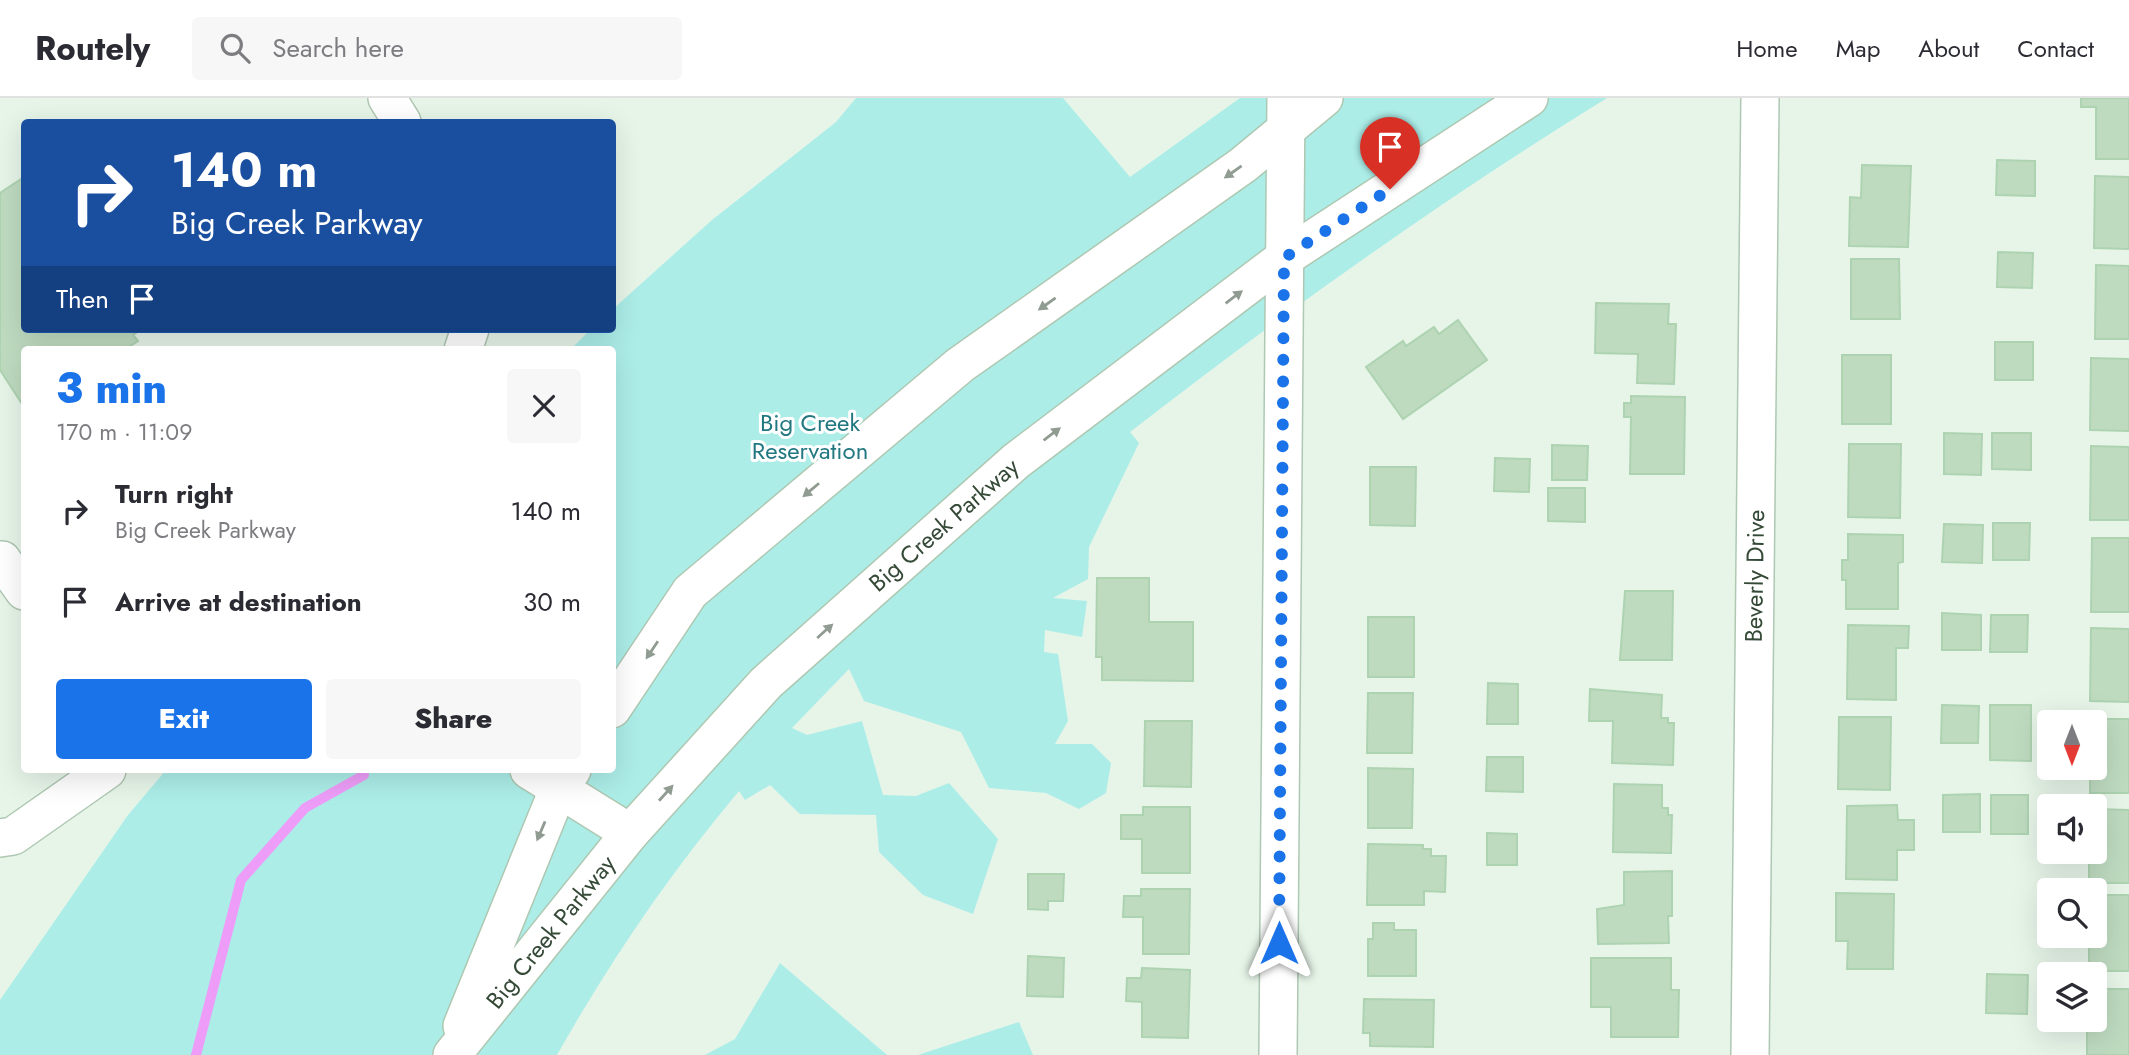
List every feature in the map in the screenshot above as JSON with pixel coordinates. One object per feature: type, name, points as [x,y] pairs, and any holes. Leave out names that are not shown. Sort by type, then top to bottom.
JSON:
[{"type":"street","points":[[387,98],[400,119]]},
{"type":"street","points":[[616,703],[690,592],[960,365],[1243,165],[1286,114],[1324,98]]},
{"type":"street","name":"Big Creek Parkway","points":[[451,1055],[630,833],[766,683],[1016,461],[1284,258],[1529,98]]},
{"type":"street","name":"Beverly Drive","points":[[1750,1055],[1760,98]]},
{"type":"street","points":[[1278,1055],[1286,114]]},
{"type":"street","points":[[0,561],[2,559],[21,587]]},
{"type":"street","points":[[0,838],[13,836],[103,773]]},
{"type":"street","points":[[553,777],[630,833]]},
{"type":"street","name":"Big Creek Parkway","points":[[451,1055],[553,777]]},
{"type":"green space","name":"Big Creek Reservation","points":[[856,98],[1063,98],[1130,177],[1240,98],[1607,98],[1484,176],[1364,259],[1130,432],[1139,443],[1089,547],[1088,579],[1053,598],[1087,601],[1082,637],[1045,630],[1044,652],[1058,654],[1068,721],[1055,744],[1092,744],[1111,763],[1106,793],[1079,809],[1046,793],[989,788],[961,732],[864,701],[849,669],[792,728],[807,735],[862,721],[883,795],[916,796],[949,783],[998,839],[973,914],[923,895],[879,852],[876,815],[800,814],[770,785],[745,800],[739,791],[714,822],[642,918],[557,1055],[0,1055],[0,1000],[128,815],[163,773],[616,773],[616,346],[574,346],[587,333],[616,333],[616,306],[712,220],[836,122]]},
{"type":"green space","points":[[780,963],[887,1055],[705,1055],[735,1039]]},
{"type":"green space","points":[[1019,1022],[1033,1055],[918,1055]]},
{"type":"building","points":[[2081,98],[2129,98],[2129,159],[2096,159],[2096,107],[2081,107]]},
{"type":"building","points":[[1997,160],[2035,161],[2035,196],[1996,195]]},
{"type":"building","points":[[1862,165],[1911,166],[1908,247],[1849,246],[1850,197],[1861,198]]},
{"type":"building","points":[[2095,176],[2129,177],[2129,249],[2094,248]]},
{"type":"building","points":[[21,179],[21,333],[136,333],[133,335],[138,341],[130,346],[21,346],[21,402],[0,370],[0,193]]},
{"type":"building","points":[[1998,252],[2033,253],[2032,288],[1997,287]]},
{"type":"building","points":[[1851,259],[1899,259],[1900,319],[1851,319]]},
{"type":"building","points":[[2096,265],[2129,266],[2129,339],[2095,339]]},
{"type":"building","points":[[1596,303],[1669,304],[1668,324],[1676,324],[1674,384],[1637,383],[1638,354],[1595,353]]},
{"type":"building","points":[[1458,320],[1487,360],[1403,419],[1366,367],[1403,341],[1406,346],[1434,327],[1439,334]]},
{"type":"building","points":[[1995,342],[2033,342],[2033,380],[1995,380]]},
{"type":"building","points":[[1842,355],[1891,355],[1891,424],[1842,424]]},
{"type":"building","points":[[2091,358],[2129,359],[2129,431],[2090,430]]},
{"type":"building","points":[[1631,396],[1685,397],[1684,474],[1630,474],[1631,417],[1624,417],[1624,403],[1631,403]]},
{"type":"building","points":[[1944,433],[1982,434],[1981,475],[1944,474]]},
{"type":"building","points":[[1992,433],[2031,433],[2031,470],[1992,469]]},
{"type":"building","points":[[1849,444],[1901,444],[1900,518],[1848,517]]},
{"type":"building","points":[[1552,445],[1588,446],[1587,480],[1552,480]]},
{"type":"building","points":[[2091,446],[2129,447],[2129,520],[2090,520]]},
{"type":"building","points":[[1495,458],[1530,459],[1529,492],[1494,491]]},
{"type":"building","points":[[1370,467],[1416,467],[1415,526],[1370,525]]},
{"type":"building","points":[[1548,488],[1585,488],[1585,522],[1548,521]]},
{"type":"building","points":[[1993,523],[2030,523],[2029,560],[1993,560]]},
{"type":"building","points":[[1944,524],[1983,525],[1982,563],[1942,562]]},
{"type":"building","points":[[1848,534],[1903,535],[1903,562],[1898,563],[1898,609],[1846,609],[1846,580],[1842,580],[1842,560],[1848,560]]},
{"type":"building","points":[[2092,538],[2129,538],[2129,612],[2091,612]]},
{"type":"building","points":[[1097,578],[1149,578],[1149,622],[1193,622],[1193,681],[1102,680],[1102,657],[1096,657]]},
{"type":"building","points":[[1625,591],[1673,591],[1672,660],[1620,660]]},
{"type":"building","points":[[1942,613],[1981,615],[1981,650],[1942,650]]},
{"type":"building","points":[[1991,615],[2028,615],[2027,652],[1990,652]]},
{"type":"building","points":[[1368,617],[1414,617],[1414,677],[1368,677]]},
{"type":"building","points":[[1848,625],[1909,626],[1908,648],[1896,648],[1896,700],[1847,699]]},
{"type":"building","points":[[2091,628],[2129,629],[2129,702],[2090,701]]},
{"type":"building","points":[[1488,683],[1518,684],[1518,724],[1487,724]]},
{"type":"building","points":[[1590,689],[1662,695],[1661,718],[1668,718],[1668,723],[1674,723],[1673,765],[1612,763],[1613,721],[1589,721]]},
{"type":"building","points":[[1368,693],[1413,693],[1412,753],[1367,753]]},
{"type":"building","points":[[1942,705],[1979,706],[1978,743],[1941,743]]},
{"type":"building","points":[[1990,705],[2031,705],[2031,761],[1990,760]]},
{"type":"building","points":[[1839,717],[1891,717],[1890,790],[1838,789]]},
{"type":"building","points":[[2107,719],[2129,719],[2129,793],[2090,793],[2090,780],[2107,780]]},
{"type":"building","points":[[1145,721],[1192,721],[1191,787],[1144,786]]},
{"type":"building","points":[[1487,757],[1523,757],[1523,792],[1486,791]]},
{"type":"building","points":[[1368,768],[1413,769],[1412,828],[1368,828]]},
{"type":"building","points":[[1614,784],[1662,785],[1662,808],[1668,808],[1668,815],[1672,815],[1671,853],[1613,852]]},
{"type":"building","points":[[1980,794],[1980,832],[1943,832],[1943,795]]},
{"type":"building","points":[[1991,795],[2028,795],[2028,834],[1991,834]]},
{"type":"building","points":[[1897,805],[1898,820],[1914,820],[1914,850],[1897,850],[1897,880],[1846,879],[1847,806]]},
{"type":"building","points":[[1143,807],[1190,807],[1190,873],[1142,873],[1142,839],[1121,839],[1121,815],[1143,815]]},
{"type":"building","points":[[2107,809],[2129,810],[2129,883],[2107,883],[2107,878],[2089,878],[2089,864],[2107,864]]},
{"type":"building","points":[[1487,833],[1517,834],[1517,865],[1487,865]]},
{"type":"building","points":[[1368,844],[1423,845],[1423,849],[1431,849],[1431,856],[1446,856],[1445,892],[1424,891],[1424,905],[1367,905]]},
{"type":"building","points":[[1672,871],[1672,916],[1668,916],[1669,943],[1598,944],[1597,909],[1624,905],[1624,872]]},
{"type":"building","points":[[1028,874],[1064,874],[1063,901],[1048,901],[1048,910],[1028,909]]},
{"type":"building","points":[[1141,889],[1190,889],[1189,954],[1143,954],[1143,917],[1123,917],[1124,896],[1141,896]]},
{"type":"building","points":[[1836,893],[1894,894],[1893,969],[1847,969],[1848,941],[1836,941]]},
{"type":"building","points":[[2107,895],[2129,895],[2129,971],[2107,971],[2107,962],[2089,962],[2089,948],[2107,948]]},
{"type":"building","points":[[1373,923],[1394,923],[1394,930],[1416,930],[1416,976],[1368,976],[1368,939],[1373,939]]},
{"type":"building","points":[[1028,956],[1064,958],[1063,997],[1027,996]]},
{"type":"building","points":[[1591,958],[1671,958],[1671,990],[1679,990],[1678,1037],[1611,1037],[1611,1007],[1591,1007]]},
{"type":"building","points":[[1142,968],[1190,970],[1188,1038],[1142,1037],[1142,1002],[1126,1001],[1127,978],[1141,978]]},
{"type":"building","points":[[1987,974],[2028,975],[2027,1014],[1986,1013]]},
{"type":"building","points":[[2107,989],[2129,989],[2129,1055],[2087,1055],[2087,1032],[2107,1032]]},
{"type":"building","points":[[1364,999],[1434,1000],[1433,1047],[1370,1046],[1370,1033],[1363,1033]]},
{"type":"waterway","points":[[196,1055],[241,880],[305,808],[364,775]]},
{"type":"route","points":[[1279,943],[1284,258],[1390,189]]}]
